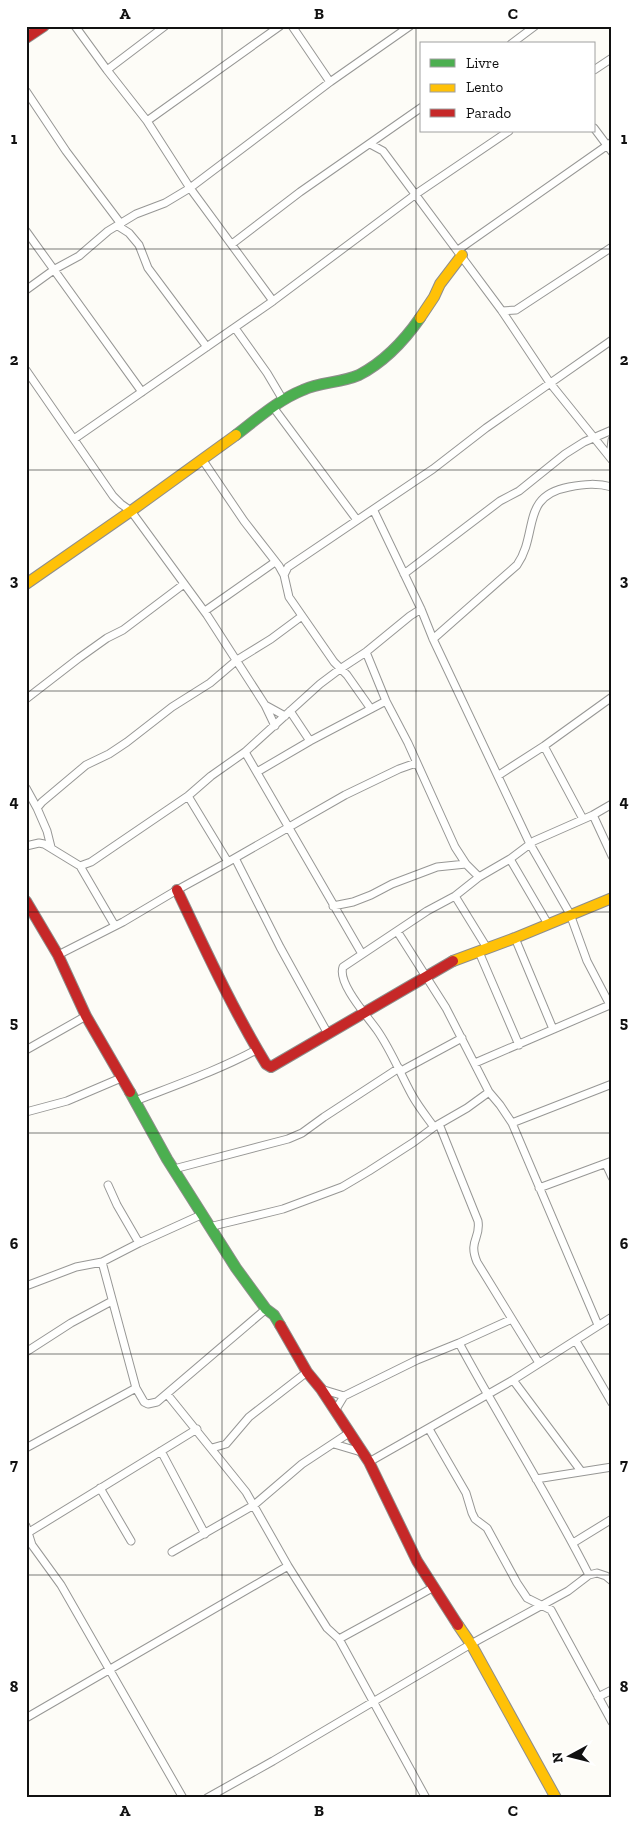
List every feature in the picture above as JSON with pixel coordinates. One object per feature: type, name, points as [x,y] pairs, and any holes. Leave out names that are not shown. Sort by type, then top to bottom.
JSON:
[{"type":"street","points":[[26,38],[44,26]]},
{"type":"street","points":[[75,26],[106,70],[147,121],[190,188],[273,301]]},
{"type":"street","points":[[106,70],[165,26]]},
{"type":"street","points":[[147,121],[280,26]]},
{"type":"street","points":[[292,26],[330,82]]},
{"type":"street","points":[[26,290],[55,269],[78,256],[101,237],[136,214],[170,200],[190,188],[330,82],[410,26]]},
{"type":"street","points":[[514,42],[536,26]]},
{"type":"street","points":[[596,69],[612,58]]},
{"type":"street","points":[[26,91],[119,225],[139,245],[148,268],[207,347]]},
{"type":"street","points":[[232,244],[300,192],[420,108]]},
{"type":"street","points":[[596,130],[609,144],[612,152]]},
{"type":"street","points":[[74,440],[273,301],[416,194],[508,132]]},
{"type":"street","points":[[383,134],[383,151]]},
{"type":"street","points":[[370,144],[383,151],[460,252],[510,322],[550,383],[611,458]]},
{"type":"street","points":[[26,584],[282,400],[304,389],[358,375],[389,355],[411,331],[434,297],[460,252],[609,144]]},
{"type":"street","points":[[26,231],[142,392]]},
{"type":"street","points":[[502,311],[516,310],[612,247]]},
{"type":"street","points":[[510,322],[516,310]]},
{"type":"street","points":[[235,328],[267,373],[282,400]]},
{"type":"street","points":[[284,575],[288,567],[356,520],[374,511],[612,340]]},
{"type":"street","points":[[26,370],[113,496],[131,510],[205,611],[265,705],[275,726]]},
{"type":"street","points":[[273,407],[356,520]]},
{"type":"street","points":[[404,574],[500,501],[519,491],[560,458],[594,437],[612,430]]},
{"type":"street","points":[[611,458],[612,440]]},
{"type":"street","points":[[202,459],[277,564],[284,575],[288,594],[302,616],[371,709]]},
{"type":"street","points":[[432,639],[517,565],[528,543],[536,506],[545,496],[565,488],[584,484],[595,483],[612,487]]},
{"type":"street","points":[[374,511],[421,608],[432,639],[499,775],[530,844],[570,914],[587,961],[611,1004],[475,1063]]},
{"type":"street","points":[[205,611],[277,564],[288,567]]},
{"type":"street","points":[[26,699],[73,662],[108,638],[124,630],[184,584]]},
{"type":"street","points":[[80,866],[91,862],[188,796],[211,776],[245,752],[340,669],[366,652],[421,608]]},
{"type":"street","points":[[37,808],[86,765],[109,754],[127,742],[172,707],[216,678],[237,660],[302,616]]},
{"type":"street","points":[[366,652],[386,701],[455,848],[466,864],[479,877]]},
{"type":"street","points":[[499,775],[544,746],[612,697]]},
{"type":"street","points":[[257,772],[310,741],[386,701]]},
{"type":"street","points":[[265,705],[287,714],[310,741]]},
{"type":"street","points":[[544,746],[583,819]]},
{"type":"street","points":[[245,752],[362,954]]},
{"type":"street","points":[[58,955],[115,926],[346,795],[399,769],[416,763]]},
{"type":"street","points":[[26,788],[47,831],[51,847]]},
{"type":"street","points":[[188,796],[232,860],[328,1034]]},
{"type":"street","points":[[539,1363],[474,1255],[473,1247],[478,1233],[478,1221],[436,1125],[412,1094],[378,1031],[348,989],[341,972],[343,967],[362,954],[427,911],[455,896],[479,877],[510,859],[530,844],[593,815],[612,804]]},
{"type":"street","points":[[593,815],[612,856]]},
{"type":"street","points":[[39,843],[47,831]]},
{"type":"street","points":[[26,846],[39,843],[51,847],[80,866],[115,926]]},
{"type":"street","points":[[510,859],[548,924]]},
{"type":"street","points":[[88,878],[91,862]]},
{"type":"street","points":[[333,906],[353,902],[392,884],[437,867],[466,864]]},
{"type":"street","points":[[177,890],[219,980],[266,1064],[271,1067],[452,962],[612,898]]},
{"type":"street","points":[[455,896],[483,950],[518,1045]]},
{"type":"street","points":[[26,901],[58,955],[86,1016],[167,1159],[236,1268],[266,1309],[274,1315],[307,1372],[336,1411],[368,1462],[403,1535],[471,1644],[556,1798]]},
{"type":"street","points":[[397,931],[462,1038],[489,1092],[512,1123],[598,1325]]},
{"type":"street","points":[[515,938],[553,1029]]},
{"type":"street","points":[[26,1050],[86,1016]]},
{"type":"street","points":[[174,1169],[288,1139],[302,1133],[400,1069],[462,1038]]},
{"type":"street","points":[[135,1101],[209,1072],[258,1049]]},
{"type":"street","points":[[26,1112],[67,1101],[121,1078]]},
{"type":"street","points":[[512,1123],[612,1084]]},
{"type":"street","points":[[209,1227],[283,1209],[342,1187],[489,1092]]},
{"type":"street","points":[[539,1188],[609,1162],[612,1177]]},
{"type":"street","points":[[108,1185],[117,1206],[139,1243]]},
{"type":"street","points":[[26,1286],[76,1267],[102,1262],[201,1215]]},
{"type":"street","points":[[102,1262],[136,1388],[144,1402],[148,1404],[157,1402],[167,1394],[266,1309]]},
{"type":"street","points":[[26,1352],[71,1323],[112,1301]]},
{"type":"street","points":[[368,1462],[513,1380],[612,1317]]},
{"type":"street","points":[[336,1411],[344,1396],[417,1360],[512,1319]]},
{"type":"street","points":[[576,1341],[612,1403]]},
{"type":"street","points":[[459,1343],[573,1543],[589,1575]]},
{"type":"street","points":[[212,1448],[219,1448],[226,1444],[249,1417],[307,1372]]},
{"type":"street","points":[[513,1380],[581,1471]]},
{"type":"street","points":[[26,1448],[136,1388]]},
{"type":"street","points":[[321,1389],[344,1396]]},
{"type":"street","points":[[167,1394],[246,1492],[288,1566],[327,1628],[339,1639],[426,1798]]},
{"type":"street","points":[[183,1798],[61,1585],[32,1545],[27,1530],[197,1429]]},
{"type":"street","points":[[429,1429],[463,1487],[475,1518],[487,1528],[527,1598],[551,1610],[612,1722]]},
{"type":"street","points":[[172,1552],[254,1505],[302,1464],[349,1433]]},
{"type":"street","points":[[334,1444],[361,1452]]},
{"type":"street","points":[[161,1451],[205,1534]]},
{"type":"street","points":[[536,1479],[612,1467]]},
{"type":"street","points":[[100,1488],[130,1542]]},
{"type":"street","points":[[573,1543],[612,1519]]},
{"type":"street","points":[[26,1718],[288,1566]]},
{"type":"street","points":[[207,1798],[471,1644],[568,1591],[589,1575],[602,1574],[612,1581]]},
{"type":"street","points":[[339,1639],[434,1587]]},
{"type":"street","points":[[598,1697],[612,1690]]},
{"type":"traffic: fast","points":[[236,435],[268,410],[294,394],[316,385],[352,378],[368,370],[393,350],[420,318]]},
{"type":"traffic: fast","points":[[130,1092],[167,1159],[236,1268],[280,1325]]},
{"type":"traffic: slow","points":[[420,318],[440,284],[462,255]]},
{"type":"traffic: slow","points":[[26,584],[236,435]]},
{"type":"traffic: slow","points":[[453,961],[612,898]]},
{"type":"traffic: slow","points":[[458,1625],[471,1644],[556,1798]]},
{"type":"traffic: jam","points":[[26,38],[44,26]]},
{"type":"traffic: jam","points":[[177,890],[219,978],[266,1064],[271,1067],[453,961]]},
{"type":"traffic: jam","points":[[26,901],[58,955],[86,1016],[130,1092]]},
{"type":"traffic: jam","points":[[280,1325],[307,1372],[321,1389],[369,1462],[417,1561],[458,1625]]}]
